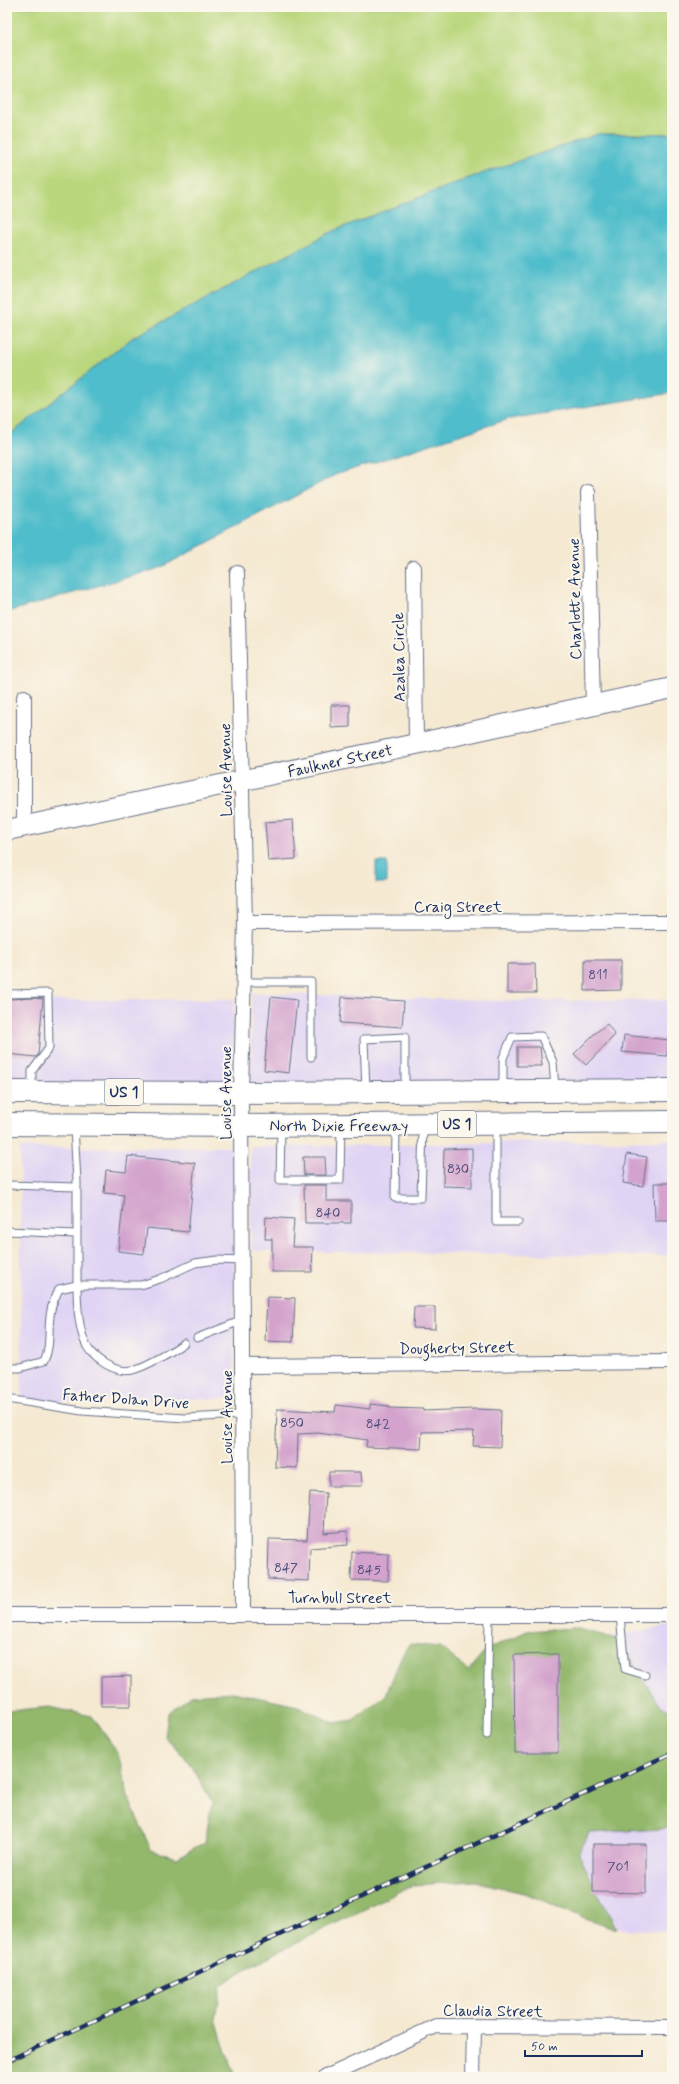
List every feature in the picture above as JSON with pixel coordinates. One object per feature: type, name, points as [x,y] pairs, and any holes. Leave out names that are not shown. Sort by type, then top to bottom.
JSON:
[{"type":"main road","name":"North Dixie Freeway","points":[[7,1092],[241,1093],[672,1090]]},
{"type":"main road","name":"North Dixie Freeway","points":[[7,1124],[241,1126],[672,1122]]},
{"type":"street","name":"Charlotte Avenue","points":[[588,492],[594,706]]},
{"type":"street","name":"Azalea Circle","points":[[414,568],[416,744]]},
{"type":"street","name":"Louise Avenue","points":[[237,573],[243,781],[245,923],[241,1093],[243,1614]]},
{"type":"street","name":"Faulkner Street","points":[[15,828],[243,781],[672,688]]},
{"type":"street","points":[[15,828],[24,697]]},
{"type":"street","name":"Craig Street","points":[[245,923],[672,922]]},
{"type":"street","name":"Dougherty Street","points":[[243,1366],[672,1362]]},
{"type":"street","name":"Turnbull Street","points":[[7,1615],[672,1615]]},
{"type":"street","name":"Claudia Street","points":[[326,2077],[436,2026],[474,2028],[672,2027]]},
{"type":"street","points":[[473,2077],[474,2028]]},
{"type":"lane","points":[[243,982],[311,982],[311,1057]]},
{"type":"lane","points":[[7,994],[48,993],[49,1048],[32,1071],[32,1092]]},
{"type":"lane","points":[[503,1091],[503,1058],[512,1036],[541,1036],[553,1062],[555,1091]]},
{"type":"lane","points":[[366,1092],[364,1039],[405,1037],[405,1092]]},
{"type":"lane","points":[[73,1124],[77,1187],[76,1234],[78,1311],[84,1341],[91,1353],[101,1362],[113,1369],[134,1370],[184,1343]]},
{"type":"lane","points":[[396,1124],[394,1198],[421,1198],[423,1124]]},
{"type":"lane","points":[[496,1124],[496,1222],[518,1222]]},
{"type":"lane","points":[[281,1125],[280,1180],[340,1180],[341,1125]]},
{"type":"lane","points":[[7,1185],[77,1187]]},
{"type":"lane","points":[[7,1231],[76,1234]]},
{"type":"lane","points":[[7,1368],[20,1368],[44,1361],[48,1353],[51,1310],[59,1289],[77,1285],[140,1285],[160,1279],[195,1263],[217,1260],[242,1261]]},
{"type":"lane","points":[[197,1338],[243,1320]]},
{"type":"lane","name":"Father Dolan Drive","points":[[7,1399],[82,1411],[169,1417],[243,1415]]},
{"type":"lane","points":[[487,1735],[489,1614]]},
{"type":"lane","points":[[620,1614],[625,1669],[645,1675]]},
{"type":"shaded area","points":[[252,993],[508,1001],[672,1000],[672,1082],[250,1085]]},
{"type":"shaded area","points":[[234,999],[232,1085],[7,1084],[7,1001]]},
{"type":"shaded area","points":[[672,1140],[672,1256],[251,1251],[250,1147]]},
{"type":"shaded area","points":[[233,1147],[234,1398],[22,1403],[20,1148]]},
{"type":"shaded area","points":[[672,1625],[672,1712],[660,1705],[617,1639],[609,1637]]},
{"type":"shaded area","points":[[672,1825],[672,1931],[617,1929],[579,1854],[589,1833],[662,1829]]},
{"type":"green space","points":[[7,7],[672,7],[672,134],[598,134],[469,178],[333,231],[132,338],[7,437]]},
{"type":"green space","points":[[575,1628],[617,1639],[660,1705],[672,1712],[672,1825],[662,1829],[589,1833],[579,1854],[617,1929],[574,1914],[527,1894],[475,1881],[413,1885],[250,1966],[221,1985],[216,2019],[226,2052],[237,2077],[7,2077],[7,1711],[49,1707],[92,1716],[118,1753],[128,1797],[151,1850],[176,1858],[205,1842],[212,1802],[190,1763],[165,1737],[168,1714],[191,1695],[233,1692],[298,1706],[334,1723],[353,1720],[386,1695],[401,1657],[409,1644],[440,1647],[469,1671],[486,1650],[527,1631]]},
{"type":"water","points":[[598,134],[672,134],[672,393],[509,419],[335,475],[160,568],[7,612],[7,437],[132,338],[333,231],[469,178]]},
{"type":"water","points":[[376,862],[387,862],[387,883],[376,883]]},
{"type":"building","points":[[331,705],[350,705],[350,727],[331,728]]},
{"type":"building","points":[[293,820],[296,859],[268,861],[265,822]]},
{"type":"building","points":[[585,960],[621,960],[621,990],[585,991]]},
{"type":"building","points":[[507,964],[535,964],[536,993],[507,993]]},
{"type":"building","points":[[271,997],[297,1000],[289,1073],[264,1070]]},
{"type":"building","points":[[342,997],[404,1001],[402,1027],[340,1023]]},
{"type":"building","points":[[7,999],[43,999],[38,1055],[36,1057],[7,1054]]},
{"type":"building","points":[[607,1024],[615,1035],[586,1065],[574,1054],[593,1035]]},
{"type":"building","points":[[624,1035],[669,1040],[667,1056],[622,1052]]},
{"type":"building","points":[[517,1047],[540,1047],[542,1066],[517,1066]]},
{"type":"building","points":[[472,1148],[472,1187],[443,1186],[444,1149]]},
{"type":"building","points":[[627,1154],[647,1157],[643,1186],[623,1183]]},
{"type":"building","points":[[128,1156],[195,1163],[188,1232],[147,1228],[144,1254],[118,1251],[124,1195],[104,1193],[106,1170],[126,1172]]},
{"type":"building","points":[[303,1157],[325,1157],[326,1175],[304,1175]]},
{"type":"building","points":[[654,1183],[672,1183],[672,1221],[655,1221]]},
{"type":"building","points":[[304,1185],[326,1185],[326,1201],[351,1201],[351,1223],[305,1223]]},
{"type":"building","points":[[266,1217],[294,1219],[292,1247],[313,1247],[312,1272],[272,1272],[272,1239],[265,1239]]},
{"type":"building","points":[[267,1297],[295,1298],[293,1342],[265,1341]]},
{"type":"building","points":[[414,1307],[435,1307],[435,1329],[413,1328]]},
{"type":"building","points":[[370,1404],[389,1406],[389,1408],[423,1409],[423,1411],[475,1409],[501,1410],[500,1447],[473,1446],[474,1431],[422,1432],[421,1449],[366,1447],[367,1440],[318,1433],[298,1434],[297,1468],[275,1467],[277,1409],[335,1412],[336,1405],[370,1409]]},
{"type":"building","points":[[329,1472],[361,1472],[362,1486],[329,1486]]},
{"type":"building","points":[[310,1492],[326,1493],[324,1533],[347,1531],[348,1545],[310,1548],[309,1581],[268,1579],[269,1539],[307,1540]]},
{"type":"building","points":[[352,1552],[389,1554],[388,1581],[351,1580]]},
{"type":"building","points":[[558,1654],[558,1753],[515,1753],[514,1655]]},
{"type":"building","points":[[131,1676],[131,1706],[101,1706],[101,1677]]},
{"type":"building","points":[[593,1844],[646,1844],[646,1893],[593,1892]]},
{"type":"railway","points":[[7,2061],[672,1753]]}]
